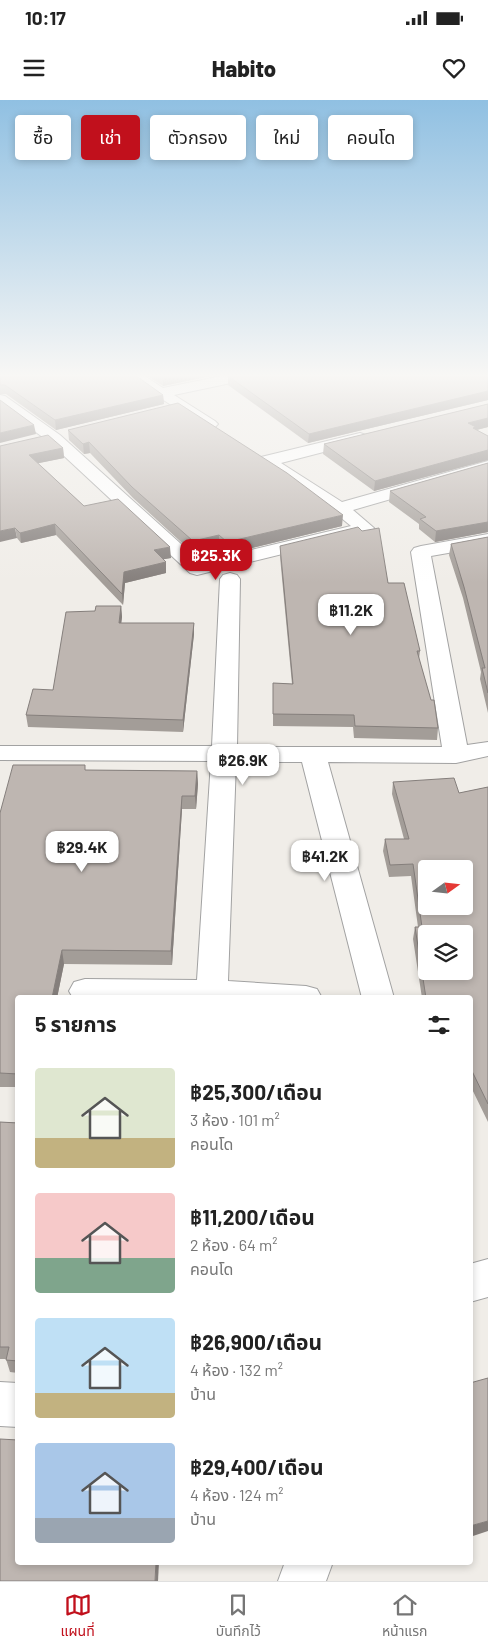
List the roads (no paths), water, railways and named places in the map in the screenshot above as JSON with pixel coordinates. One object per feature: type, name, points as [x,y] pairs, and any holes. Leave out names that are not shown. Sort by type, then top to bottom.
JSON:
[{"type":"street","points":[[61,444],[197,569],[365,528],[340,508],[251,451]]},
{"type":"street","points":[[267,461],[335,444]]},
{"type":"street","points":[[340,508],[488,466]]},
{"type":"street","points":[[456,755],[421,552],[488,540]]},
{"type":"street","points":[[212,992],[224,756],[230,579]]},
{"type":"street","points":[[0,753],[224,756],[313,754],[456,755],[488,749]]},
{"type":"street","points":[[313,754],[377,995]]},
{"type":"street","points":[[86,991],[212,992],[259,995]]},
{"type":"street","points":[[473,1282],[488,1278]]},
{"type":"street","points":[[0,1404],[15,1404]]},
{"type":"street","points":[[302,1581],[308,1565]]}]
